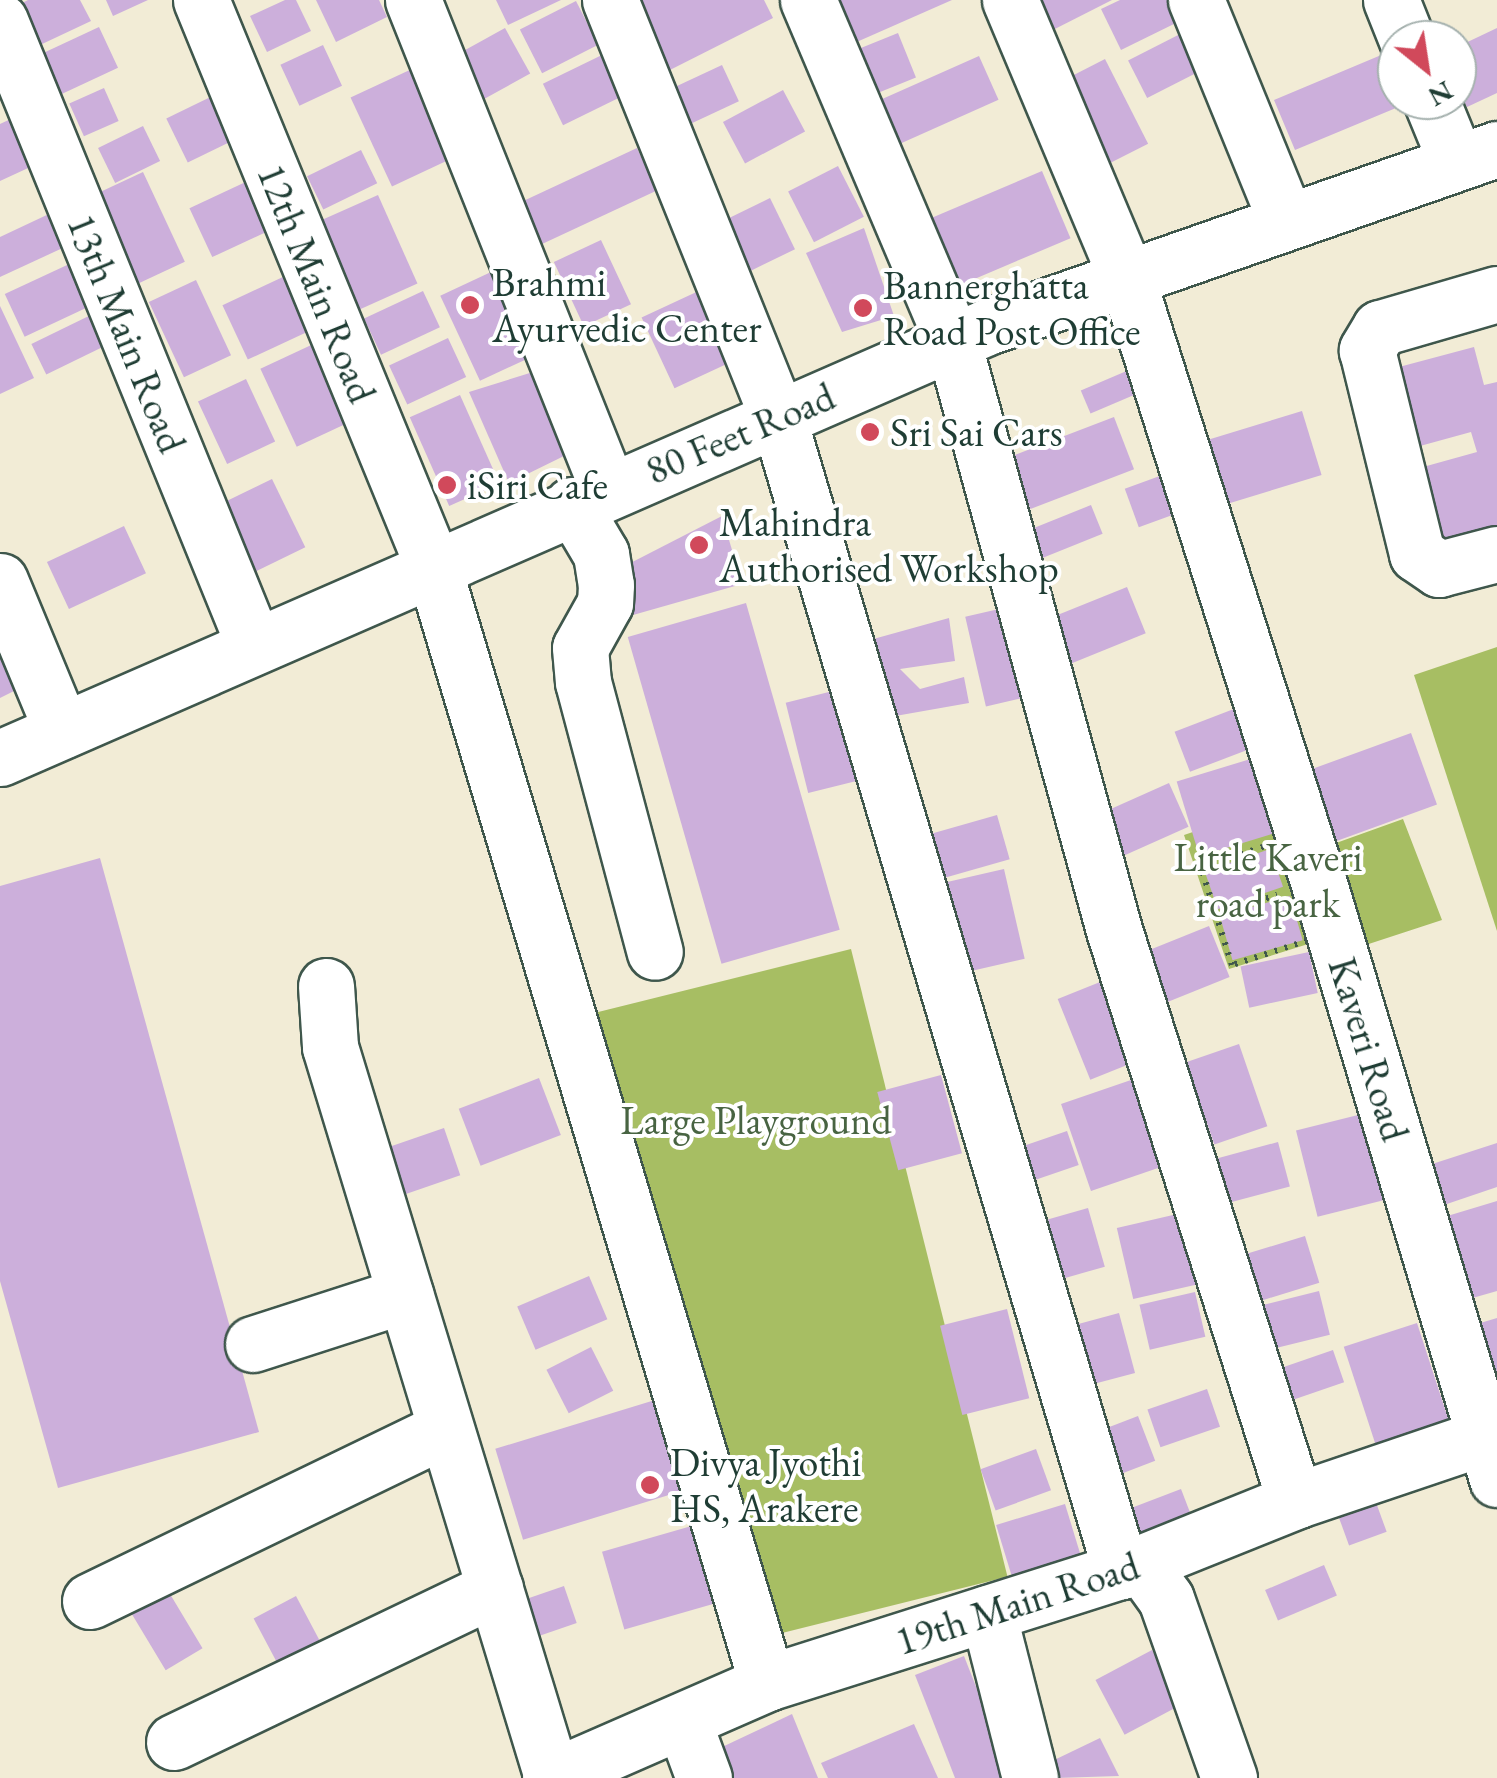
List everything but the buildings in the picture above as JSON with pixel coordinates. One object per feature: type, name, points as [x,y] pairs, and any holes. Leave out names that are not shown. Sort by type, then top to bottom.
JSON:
[{"type":"street","name":"12th Main Road","points":[[201,0],[434,566],[768,1683]]},
{"type":"street","points":[[413,0],[590,497],[606,584],[605,602],[580,648],[583,682],[655,952]]},
{"type":"street","points":[[610,0],[778,417],[1131,1567],[1166,1598],[1229,1778]]},
{"type":"street","points":[[808,0],[953,342],[1114,930],[1295,1501]]},
{"type":"street","name":"Kaveri Road","points":[[1010,0],[1127,278],[1492,1457]]},
{"type":"street","points":[[1196,0],[1286,221]]},
{"type":"street","name":"13th Main Road","points":[[0,21],[254,645]]},
{"type":"street","points":[[1448,120],[1476,155]]},
{"type":"street","name":"80 Feet Road","points":[[0,758],[590,497],[953,342],[1476,155]]},
{"type":"street","points":[[1497,294],[1380,328],[1367,350],[1418,554],[1439,569],[1497,554]]},
{"type":"street","points":[[0,581],[62,731]]},
{"type":"street","points":[[326,986],[330,1047],[551,1777]]},
{"type":"street","points":[[253,1344],[406,1295]]},
{"type":"street","points":[[90,1600],[446,1429]]},
{"type":"street","name":"19th Main Road","points":[[551,1777],[768,1683],[1131,1567],[1295,1501],[1492,1457]]},
{"type":"street","points":[[174,1742],[495,1588]]},
{"type":"street","points":[[988,1613],[1030,1778]]},
{"type":"street","points":[[682,1720],[704,1778]]},
{"type":"path","points":[[1296,836],[1311,885],[1327,934],[1232,965],[1200,867],[1296,836]]},
{"type":"path","points":[[1216,914],[1311,885]]},
{"type":"green space","points":[[1497,647],[1497,931],[1414,675]]},
{"type":"green space","name":"Little Kaveri road park","points":[[1305,794],[1325,847],[1403,819],[1442,920],[1329,957],[1324,939],[1229,969],[1184,835]]},
{"type":"green space","name":"Large Playground","points":[[851,949],[1008,1577],[741,1643],[584,1016]]},
{"type":"place","name":"Brahmi Ayurvedic Center","points":[[470,305]]},
{"type":"place","name":"Bannerghatta Road Post Office","points":[[863,308]]},
{"type":"place","name":"Sri Sai Cars","points":[[870,432]]},
{"type":"place","name":"iSiri Cafe","points":[[447,485]]},
{"type":"place","name":"Mahindra Authorised Workshop","points":[[699,545]]},
{"type":"place","name":"Divya Jyothi HS, Arakere","points":[[650,1485]]}]
